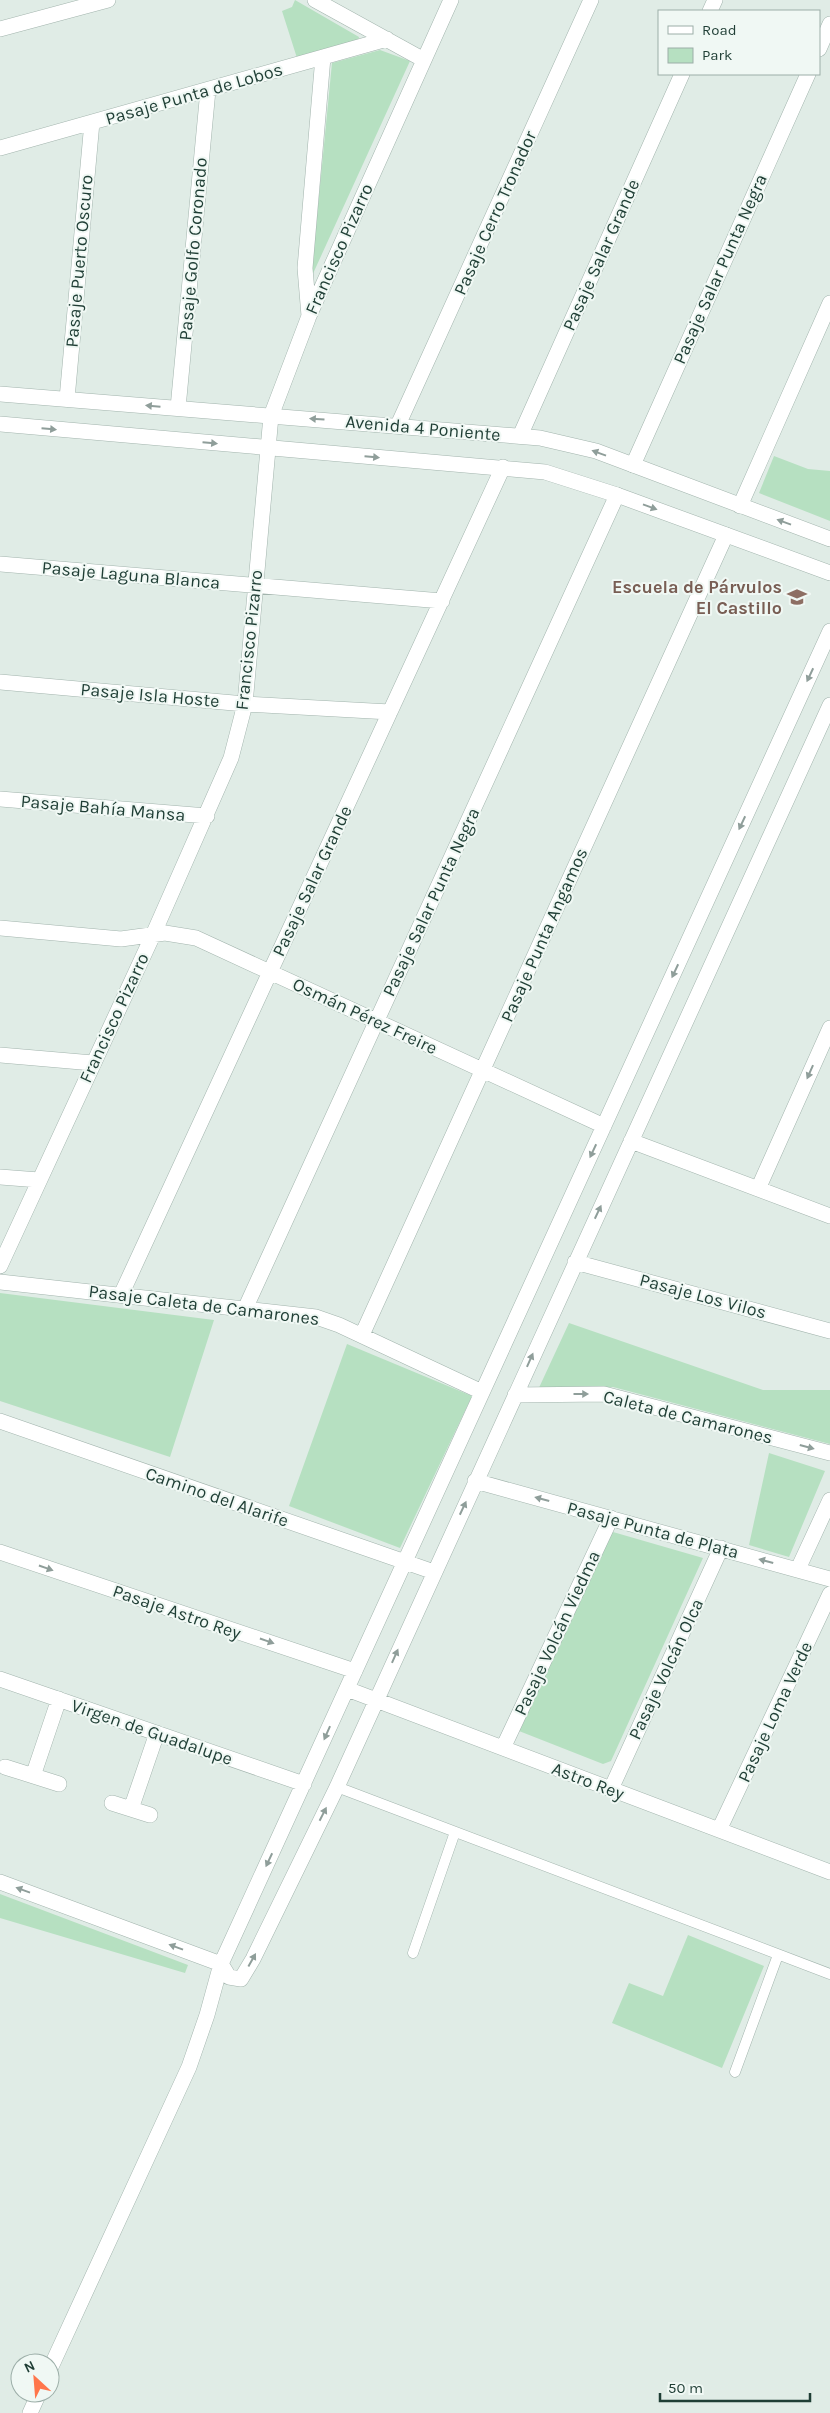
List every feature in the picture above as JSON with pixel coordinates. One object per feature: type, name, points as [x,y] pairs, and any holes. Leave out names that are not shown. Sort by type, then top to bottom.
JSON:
[{"type":"street","points":[[0,29],[108,0]]},
{"type":"street","points":[[315,0],[424,60]]},
{"type":"street","name":"Francisco Pizarro","points":[[0,1266],[153,935],[232,758],[245,704],[254,585],[271,416],[309,316],[451,0]]},
{"type":"street","name":"Pasaje Cerro Tronador","points":[[398,425],[591,0]]},
{"type":"street","points":[[820,47],[830,24]]},
{"type":"street","name":"Pasaje Punta de Lobos","points":[[0,148],[387,39]]},
{"type":"street","points":[[309,316],[305,268],[323,57]]},
{"type":"street","name":"Pasaje Salar Grande","points":[[520,436],[682,75]]},
{"type":"street","name":"Pasaje Salar Punta Negra","points":[[633,465],[808,75]]},
{"type":"street","name":"Pasaje Golfo Coronado","points":[[178,408],[208,90]]},
{"type":"street","name":"Pasaje Puerto Oscuro","points":[[67,399],[92,122]]},
{"type":"street","points":[[740,506],[830,303]]},
{"type":"street","name":"Avenida 4 Poniente","points":[[0,394],[398,425],[520,436],[578,446],[830,539]]},
{"type":"street","name":"Avenida 4 Poniente","points":[[0,424],[545,472],[618,495],[830,572]]},
{"type":"street","name":"Pasaje Salar Grande","points":[[121,1295],[503,467]]},
{"type":"street","name":"Pasaje Salar Punta Negra","points":[[245,1309],[618,495]]},
{"type":"street","name":"Pasaje Punta Angamos","points":[[362,1335],[726,535]]},
{"type":"street","name":"Pasaje Laguna Blanca","points":[[0,564],[442,600]]},
{"type":"street","points":[[57,2353],[189,2067],[207,2015],[221,1964],[830,631]]},
{"type":"street","name":"Pasaje Isla Hoste","points":[[0,682],[245,704],[390,712]]},
{"type":"street","points":[[0,1882],[221,1964],[229,1976],[241,1979],[253,1960],[337,1787],[830,704]]},
{"type":"street","name":"Pasaje Bahía Mansa","points":[[0,799],[207,816]]},
{"type":"street","name":"Osmán Pérez Freire","points":[[0,928],[121,939],[178,934],[196,938],[604,1126]]},
{"type":"street","points":[[758,1189],[830,1028]]},
{"type":"street","points":[[0,1055],[93,1063]]},
{"type":"street","points":[[631,1141],[830,1216]]},
{"type":"street","points":[[0,1177],[39,1180]]},
{"type":"street","name":"Pasaje Los Vilos","points":[[575,1262],[830,1331]]},
{"type":"street","name":"Pasaje Caleta de Camarones","points":[[0,1282],[316,1317],[362,1335],[482,1392]]},
{"type":"street","name":"Caleta de Camarones","points":[[515,1395],[604,1394],[830,1453]]},
{"type":"street","name":"Camino del Alarife","points":[[0,1421],[434,1572]]},
{"type":"street","name":"Pasaje Punta de Plata","points":[[475,1481],[830,1579]]},
{"type":"street","points":[[798,1569],[830,1500]]},
{"type":"street","name":"Pasaje Volcán Viedma","points":[[503,1748],[611,1518]]},
{"type":"street","name":"Pasaje Volcán Olca","points":[[611,1789],[722,1548]]},
{"type":"street","name":"Pasaje Astro Rey","points":[[0,1552],[355,1671]]},
{"type":"street","name":"Pasaje Loma Verde","points":[[719,1830],[830,1594]]},
{"type":"street","name":"Virgen de Guadalupe","points":[[0,1679],[304,1784]]},
{"type":"street","name":"Astro Rey","points":[[347,1689],[830,1872]]},
{"type":"street","points":[[33,1776],[59,1699]]},
{"type":"street","points":[[131,1809],[157,1733]]},
{"type":"street","points":[[5,1767],[59,1784]]},
{"type":"street","points":[[112,1804],[150,1815]]},
{"type":"lane","points":[[337,1787],[830,1974]]},
{"type":"lane","points":[[413,1953],[455,1832]]},
{"type":"lane","points":[[736,2072],[778,1955]]},
{"type":"green space","points":[[295,0],[359,37],[358,41],[297,58],[282,11],[292,7]]},
{"type":"green space","points":[[380,50],[410,61],[311,278],[332,63]]},
{"type":"green space","points":[[774,456],[808,469],[830,471],[830,521],[759,493]]},
{"type":"green space","points":[[0,1293],[214,1320],[170,1457],[0,1401]]},
{"type":"green space","points":[[569,1323],[763,1390],[830,1390],[830,1444],[613,1387],[537,1392]]},
{"type":"green space","points":[[347,1344],[472,1396],[400,1548],[289,1506]]},
{"type":"green space","points":[[769,1453],[825,1471],[789,1557],[749,1545]]},
{"type":"green space","points":[[613,1532],[703,1558],[611,1761],[603,1764],[519,1731],[607,1535]]},
{"type":"green space","points":[[0,1894],[188,1965],[185,1973],[0,1918]]},
{"type":"green space","points":[[688,1935],[764,1966],[722,2068],[612,2023],[629,1983],[663,1996]]},
{"type":"place","name":"Escuela de Párvulos El Castillo","points":[[797,597]]}]
